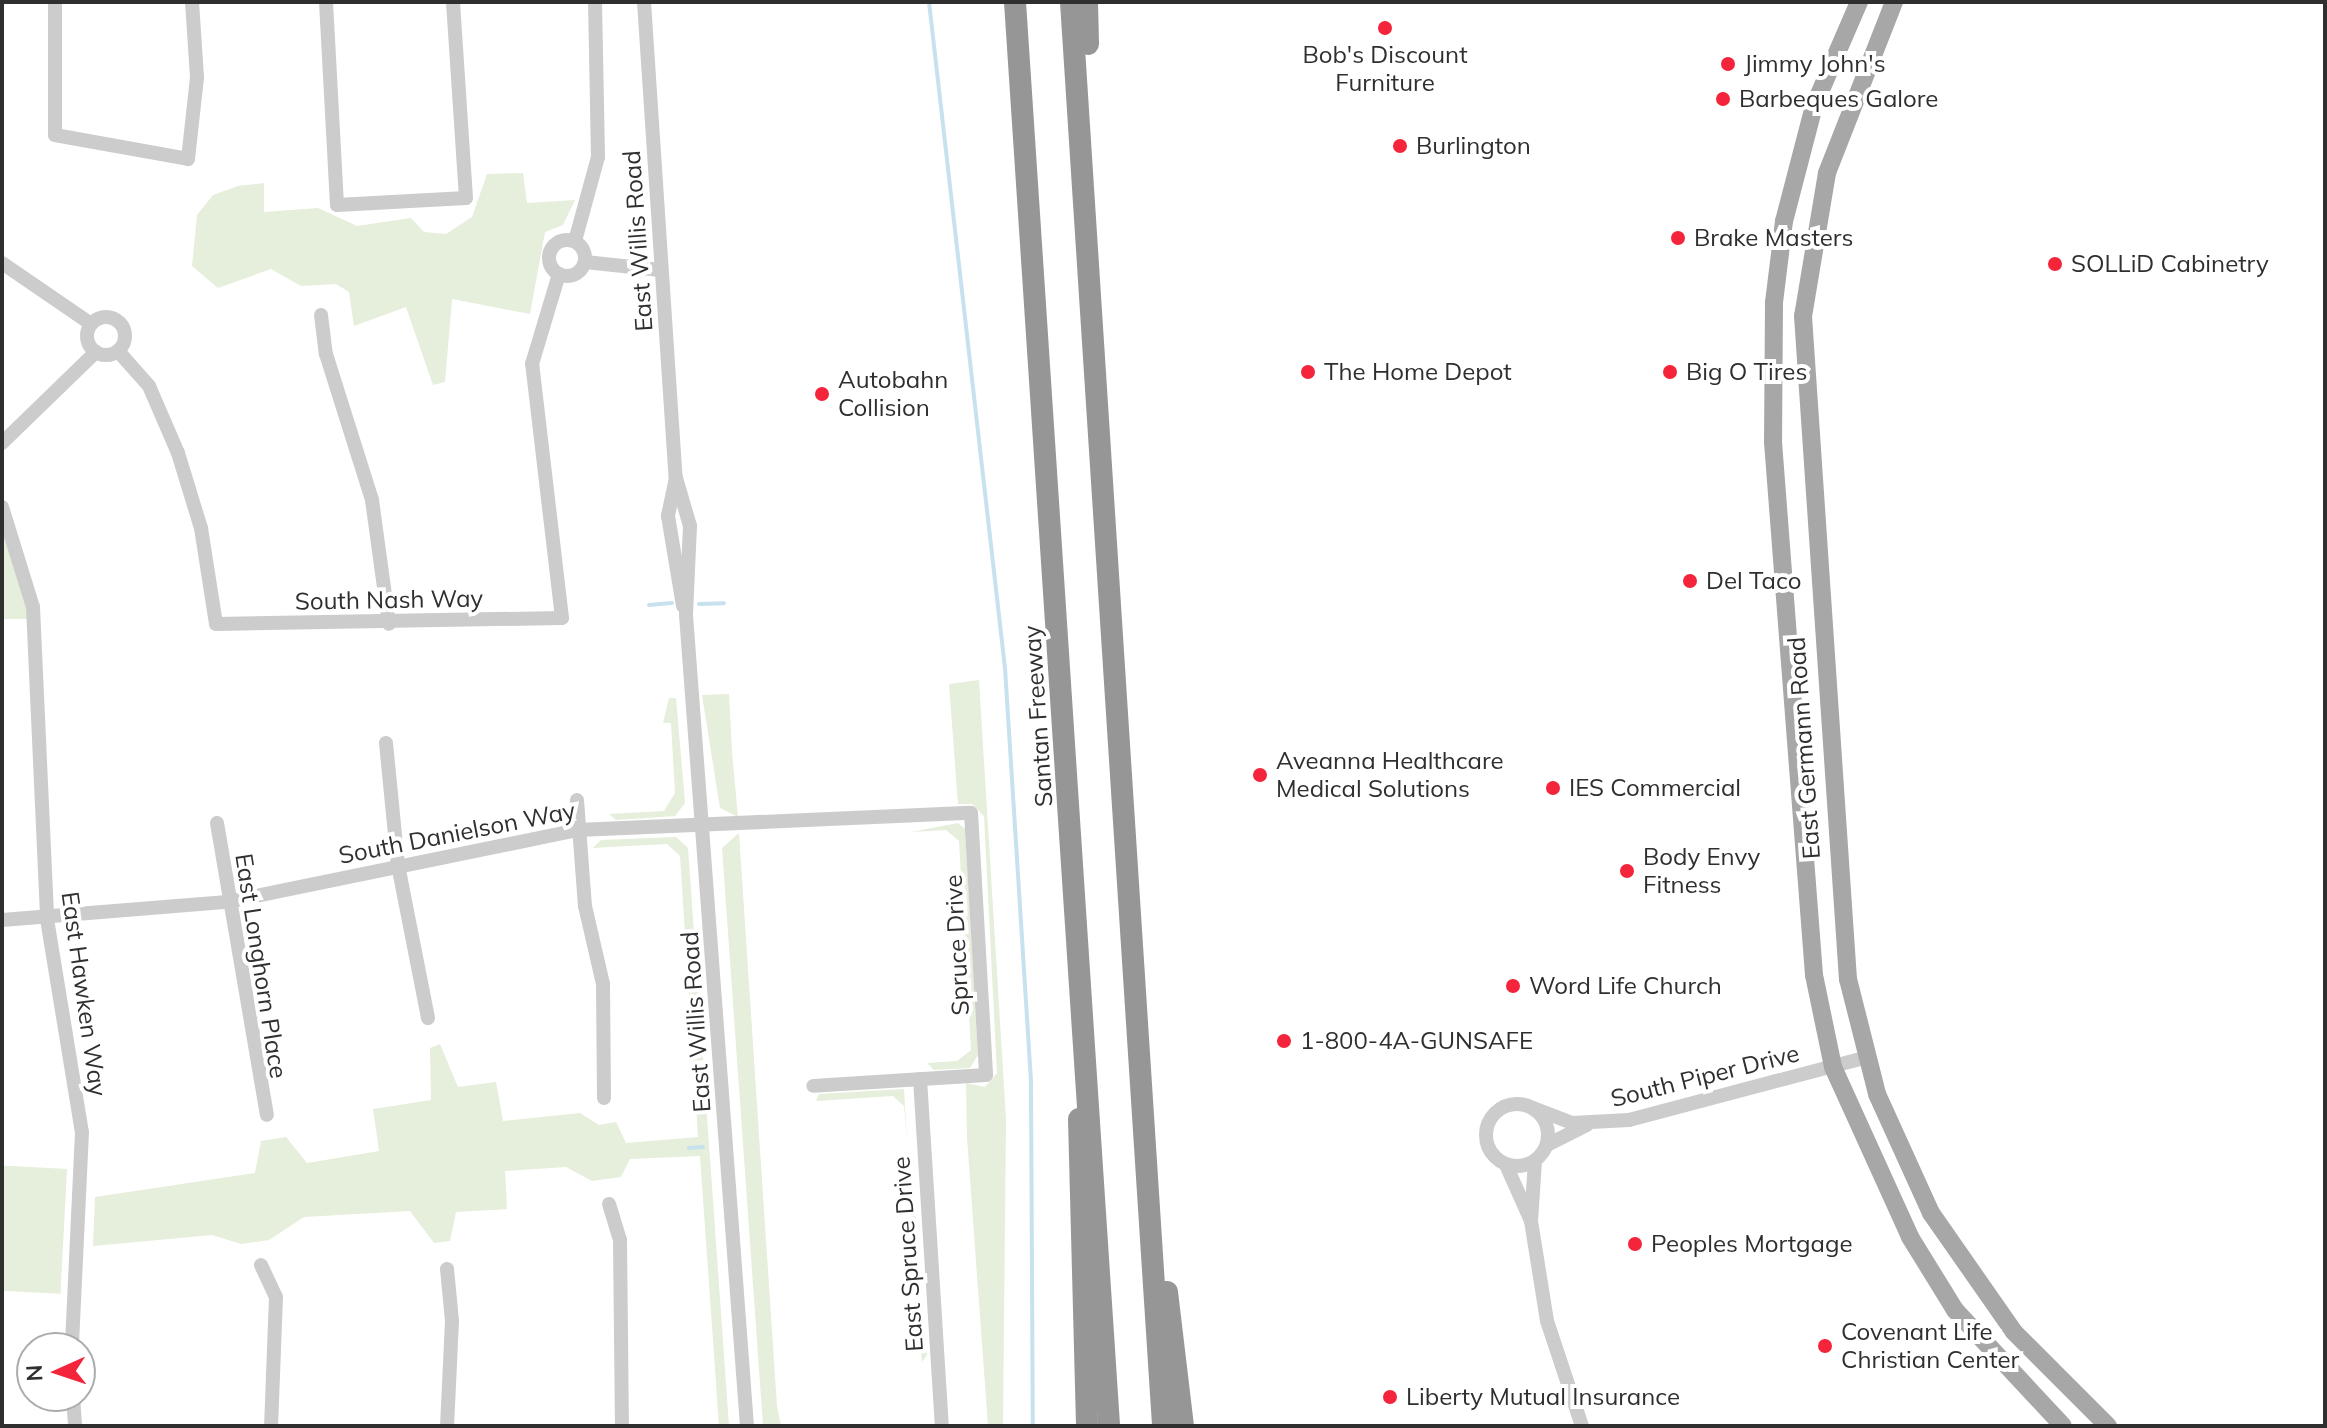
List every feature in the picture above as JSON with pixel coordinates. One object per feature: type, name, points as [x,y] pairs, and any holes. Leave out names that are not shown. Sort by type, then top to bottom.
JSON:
[{"type":"highway","points":[[1000,2],[1024,137]]},
{"type":"highway","name":"Santan Freeway","points":[[1015,2],[1109,1426]]},
{"type":"highway","points":[[1071,2],[1163,1426]]},
{"type":"highway","points":[[1087,2],[1100,243],[1091,304]]},
{"type":"highway","points":[[1087,1062],[1076,1133],[1087,1426]]},
{"type":"highway","points":[[1150,1232],[1170,1303],[1183,1426]]},
{"type":"main road","name":"East Germann Road","points":[[1859,2],[1831,59],[1800,154],[1784,221],[1772,367],[1805,905],[1833,1067],[1877,1175],[1955,1310],[2063,1426]]},
{"type":"main road","points":[[1882,2],[1884,22]]},
{"type":"main road","name":"East Germann Road","points":[[1894,2],[1827,173],[1803,316],[1838,898],[1864,1058],[1931,1213],[2014,1332],[2108,1426]]},
{"type":"street","points":[[55,2],[55,135],[188,159],[197,77],[192,2]]},
{"type":"street","points":[[326,2],[337,205],[466,198],[453,2]]},
{"type":"street","points":[[585,262],[575,241],[598,157],[595,2]]},
{"type":"street","name":"East Willis Road","points":[[644,2],[676,478],[690,526],[686,615]]},
{"type":"street","points":[[575,241],[551,250],[559,274],[575,274],[585,262]]},
{"type":"street","points":[[585,262],[661,270]]},
{"type":"street","points":[[2,263],[91,324]]},
{"type":"street","name":"South Nash Way","points":[[118,351],[149,386],[178,453],[201,528],[216,624],[389,624],[562,618],[532,364],[559,274]]},
{"type":"street","points":[[321,315],[326,354],[372,500],[389,624]]},
{"type":"street","points":[[2,443],[96,352],[118,351],[125,334],[120,322],[102,317],[91,324],[87,336],[96,352]]},
{"type":"street","name":"East Willis Road","points":[[676,478],[668,516],[686,615],[747,1426]]},
{"type":"street","name":"East Hawken Way","points":[[2,507],[33,607],[47,919],[82,1132],[73,1332]]},
{"type":"street","points":[[386,743],[398,865],[428,1018]]},
{"type":"street","points":[[577,800],[578,830],[603,984],[604,1098]]},
{"type":"street","name":"South Danielson Way","points":[[2,920],[47,919],[227,902],[578,830],[971,813]]},
{"type":"street","name":"Spruce Drive","points":[[920,1079],[986,1075],[971,813]]},
{"type":"street","name":"East Longhorn Place","points":[[217,823],[227,902],[267,1115]]},
{"type":"street","name":"South Piper Drive","points":[[1547,1145],[1587,1125],[1673,1111],[1864,1058]]},
{"type":"street","points":[[813,1086],[920,1079]]},
{"type":"street","name":"East Spruce Drive","points":[[920,1079],[942,1426]]},
{"type":"street","points":[[1531,1221],[1506,1165],[1487,1143],[1489,1122],[1513,1104],[1533,1108],[1547,1124],[1547,1145],[1535,1161],[1531,1221],[1547,1321],[1582,1426]]},
{"type":"street","name":"South Piper Drive","points":[[1533,1108],[1587,1125]]},
{"type":"street","points":[[1506,1165],[1535,1161]]},
{"type":"street","points":[[609,1204],[620,1240],[622,1426]]},
{"type":"street","points":[[261,1265],[276,1297],[271,1426]]},
{"type":"street","points":[[447,1269],[452,1321],[447,1426]]},
{"type":"green space","points":[[523,173],[527,203],[575,200],[563,225],[545,232],[530,314],[452,299],[445,382],[433,385],[406,307],[354,326],[349,292],[336,284],[301,286],[271,269],[218,288],[192,266],[197,215],[213,195],[238,186],[264,183],[264,212],[318,208],[357,226],[411,218],[424,232],[446,234],[472,217],[487,174]]},
{"type":"green space","points":[[2,508],[33,619],[2,619]]},
{"type":"green space","points":[[979,680],[1006,1119],[1003,1426],[988,1426],[967,1138],[966,1083],[985,1087],[997,1073],[984,816],[972,804],[958,804],[949,684]]},
{"type":"green space","points":[[729,694],[738,817],[720,808],[702,695]]},
{"type":"green space","points":[[669,698],[676,698],[685,803],[675,816],[616,820],[609,814],[664,811],[675,793],[671,723],[663,723]]},
{"type":"green space","points":[[958,823],[965,829],[978,1055],[970,1068],[934,1070],[927,1063],[957,1061],[971,1050],[959,841],[946,830],[911,832]]},
{"type":"green space","points":[[739,833],[777,1406],[781,1426],[763,1426],[722,848]]},
{"type":"green space","points":[[676,837],[688,848],[729,1426],[719,1426],[700,1156],[630,1159],[621,1177],[592,1181],[566,1167],[505,1171],[507,1209],[456,1212],[450,1241],[434,1243],[410,1211],[304,1217],[269,1240],[241,1244],[212,1235],[93,1246],[95,1197],[255,1173],[261,1141],[286,1137],[307,1163],[379,1151],[373,1109],[431,1100],[430,1048],[440,1044],[458,1087],[496,1082],[503,1121],[580,1113],[599,1125],[616,1122],[626,1143],[698,1137],[680,856],[667,844],[593,848],[601,840]]},
{"type":"green space","points":[[904,1089],[907,1142],[904,1106],[893,1096],[816,1101],[819,1094]]},
{"type":"green space","points":[[908,1156],[919,1245],[914,1252]]},
{"type":"green space","points":[[2,1166],[67,1169],[60,1294],[2,1291]]},
{"type":"green space","points":[[915,1264],[927,1355],[922,1362]]},
{"type":"waterway","points":[[929,2],[1005,668],[1031,1084],[1033,1426]]},
{"type":"waterway","points":[[649,605],[672,603]]},
{"type":"waterway","points":[[699,604],[724,603]]},
{"type":"waterway","points":[[689,1148],[703,1147]]},
{"type":"place","name":"Bob's Discount Furniture","points":[[1385,28]]},
{"type":"place","name":"Jimmy John's","points":[[1728,64]]},
{"type":"place","name":"Barbeques Galore","points":[[1723,99]]},
{"type":"place","name":"Burlington","points":[[1400,146]]},
{"type":"place","name":"Brake Masters","points":[[1678,238]]},
{"type":"place","name":"SOLLiD Cabinetry","points":[[2055,264]]},
{"type":"place","name":"The Home Depot","points":[[1308,372]]},
{"type":"place","name":"Big O Tires","points":[[1670,372]]},
{"type":"place","name":"Autobahn Collision","points":[[822,394]]},
{"type":"place","name":"Del Taco","points":[[1690,581]]},
{"type":"place","name":"Aveanna Healthcare Medical Solutions","points":[[1260,775]]},
{"type":"place","name":"IES Commercial","points":[[1553,788]]},
{"type":"place","name":"Body Envy Fitness","points":[[1627,871]]},
{"type":"place","name":"Word Life Church","points":[[1513,986]]},
{"type":"place","name":"1-800-4A-GUNSAFE","points":[[1284,1041]]},
{"type":"place","name":"Peoples Mortgage","points":[[1635,1244]]},
{"type":"place","name":"Covenant Life Christian Center","points":[[1825,1346]]},
{"type":"place","name":"Liberty Mutual Insurance","points":[[1390,1397]]}]
